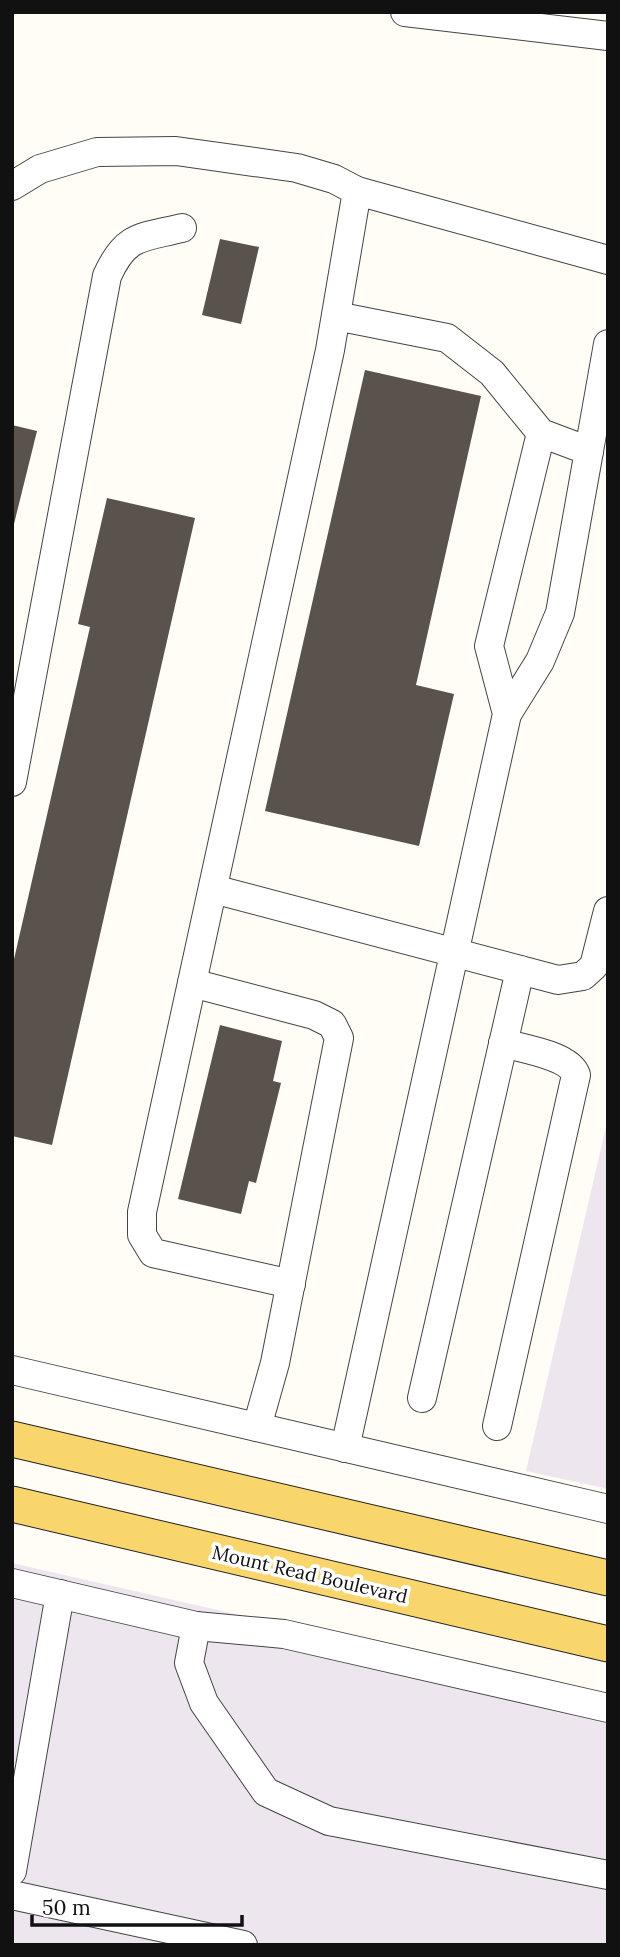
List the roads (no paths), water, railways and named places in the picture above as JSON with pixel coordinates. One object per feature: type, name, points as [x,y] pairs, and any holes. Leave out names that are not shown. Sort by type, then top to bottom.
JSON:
[{"type":"main road","points":[[12,1439],[608,1578]]},
{"type":"main road","name":"Mount Read Boulevard","points":[[12,1504],[608,1644]]},
{"type":"street","points":[[405,12],[608,36]]},
{"type":"street","points":[[12,186],[40,169],[97,152],[176,151],[297,168],[334,179],[357,191],[608,260]]},
{"type":"street","points":[[290,1284],[153,1253],[142,1235],[142,1212],[335,316],[357,191]]},
{"type":"street","points":[[12,782],[107,276],[116,257],[133,240],[182,228]]},
{"type":"street","points":[[335,316],[447,338],[492,373],[541,433],[589,452]]},
{"type":"street","points":[[345,1448],[507,714],[540,661],[560,613],[608,345]]},
{"type":"street","points":[[507,714],[489,646],[541,433]]},
{"type":"street","points":[[213,889],[558,980],[583,976],[594,966],[608,911]]},
{"type":"street","points":[[422,1398],[520,970]]},
{"type":"street","points":[[192,983],[314,1015],[332,1024],[339,1038],[275,1363],[257,1427]]},
{"type":"street","points":[[497,1426],[576,1075],[564,1060],[503,1043]]},
{"type":"street","points":[[12,1370],[608,1509]]},
{"type":"street","points":[[12,1583],[196,1626],[284,1634],[608,1708]]},
{"type":"street","points":[[12,1871],[60,1594]]},
{"type":"street","points":[[196,1626],[189,1662],[204,1703],[266,1792],[329,1821],[608,1875]]},
{"type":"street","points":[[12,1895],[243,1945]]}]
